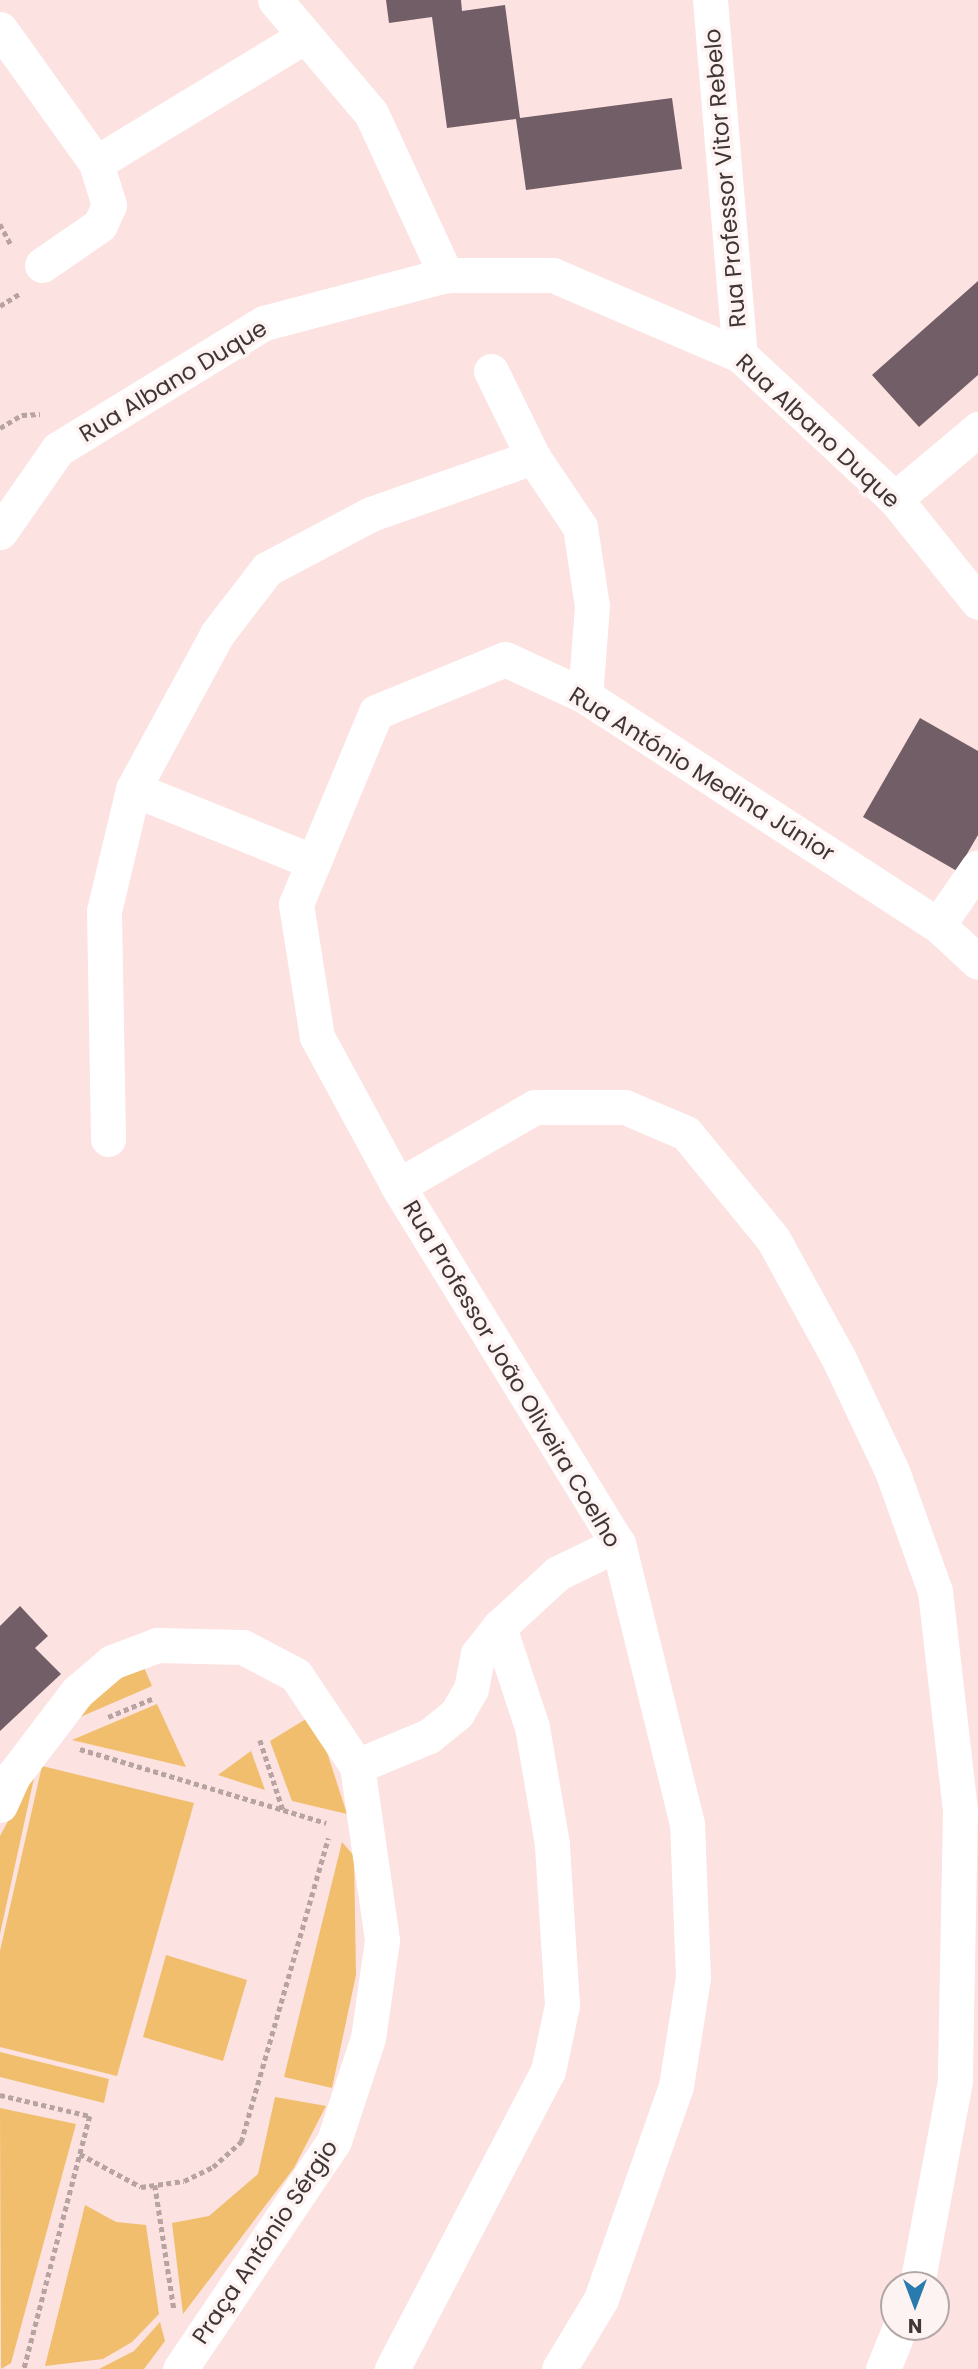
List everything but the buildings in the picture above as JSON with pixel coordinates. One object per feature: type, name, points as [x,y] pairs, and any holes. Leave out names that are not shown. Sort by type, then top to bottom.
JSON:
[{"type":"street","points":[[275,0],[371,113],[446,275]]},
{"type":"street","name":"Rua Professor Vitor Rebelo","points":[[710,0],[740,355]]},
{"type":"street","points":[[0,29],[96,163],[108,205],[100,225],[42,265]]},
{"type":"street","points":[[96,163],[305,36]]},
{"type":"street","name":"Rua Albano Duque","points":[[0,531],[58,449],[264,323],[446,275],[553,275],[740,355],[895,499],[978,602]]},
{"type":"street","points":[[491,371],[533,457],[580,527],[592,606],[585,696]]},
{"type":"street","points":[[895,499],[978,429]]},
{"type":"street","points":[[108,1139],[104,911],[133,789],[217,635],[267,569],[371,514],[533,457]]},
{"type":"street","name":"Rua António Medina Júnior","points":[[398,1186],[317,1037],[296,904],[376,712],[505,659],[585,696],[938,925],[978,962]]},
{"type":"street","points":[[133,789],[314,862]]},
{"type":"street","points":[[938,925],[978,867]]},
{"type":"street","points":[[398,1186],[535,1107],[625,1107],[686,1133],[773,1239],[845,1371],[892,1471],[936,1591],[960,1810],[955,2081],[920,2271]]},
{"type":"street","name":"Rua Professor João Oliveira Coelho","points":[[398,1186],[618,1544],[687,1824],[693,1978],[676,2086],[601,2300],[559,2369]]},
{"type":"street","points":[[357,1766],[418,1742],[457,1713],[471,1689],[478,1654],[499,1627],[558,1573],[618,1544]]},
{"type":"street","points":[[392,2369],[548,2071],[562,2005],[550,1831],[532,1727],[499,1627]]},
{"type":"street","name":"Praça António Sérgio","points":[[0,1805],[13,1776],[77,1692],[112,1662],[157,1645],[243,1647],[296,1675],[357,1766],[382,1940],[368,2038],[334,2141],[180,2369]]},
{"type":"street","points":[[883,2369],[894,2341]]},
{"type":"path","points":[[260,1740],[283,1811]]},
{"type":"path","points":[[65,1745],[331,1824],[241,2142],[213,2167],[141,2187],[108,2174],[80,2154]]},
{"type":"path","points":[[0,2095],[90,2116],[24,2369]]},
{"type":"path","points":[[155,2185],[176,2324]]},
{"type":"shaded area","points":[[143,1665],[152,1686],[64,1724],[114,1677]]},
{"type":"shaded area","points":[[157,1704],[186,1767],[72,1740]]},
{"type":"shaded area","points":[[306,1719],[324,1743],[347,1814],[292,1801],[270,1741]]},
{"type":"shaded area","points":[[251,1751],[265,1790],[218,1775]]},
{"type":"shaded area","points":[[42,1766],[194,1803],[117,2076],[0,2047],[0,1951]]},
{"type":"shaded area","points":[[36,1769],[0,1934],[0,1836]]},
{"type":"shaded area","points":[[342,1842],[354,1856],[356,1975],[332,2088],[284,2077]]},
{"type":"shaded area","points":[[166,1955],[247,1980],[223,2061],[143,2037]]},
{"type":"shaded area","points":[[0,2052],[109,2079],[104,2103],[0,2077]]},
{"type":"shaded area","points":[[275,2097],[326,2106],[294,2168],[183,2314],[172,2223],[209,2216],[258,2174]]},
{"type":"shaded area","points":[[0,2108],[76,2124],[11,2363],[1,2369]]},
{"type":"shaded area","points":[[85,2205],[116,2222],[146,2225],[159,2314],[132,2342],[103,2359],[45,2366]]},
{"type":"shaded area","points":[[160,2322],[165,2341],[144,2369],[99,2369],[134,2351]]}]
